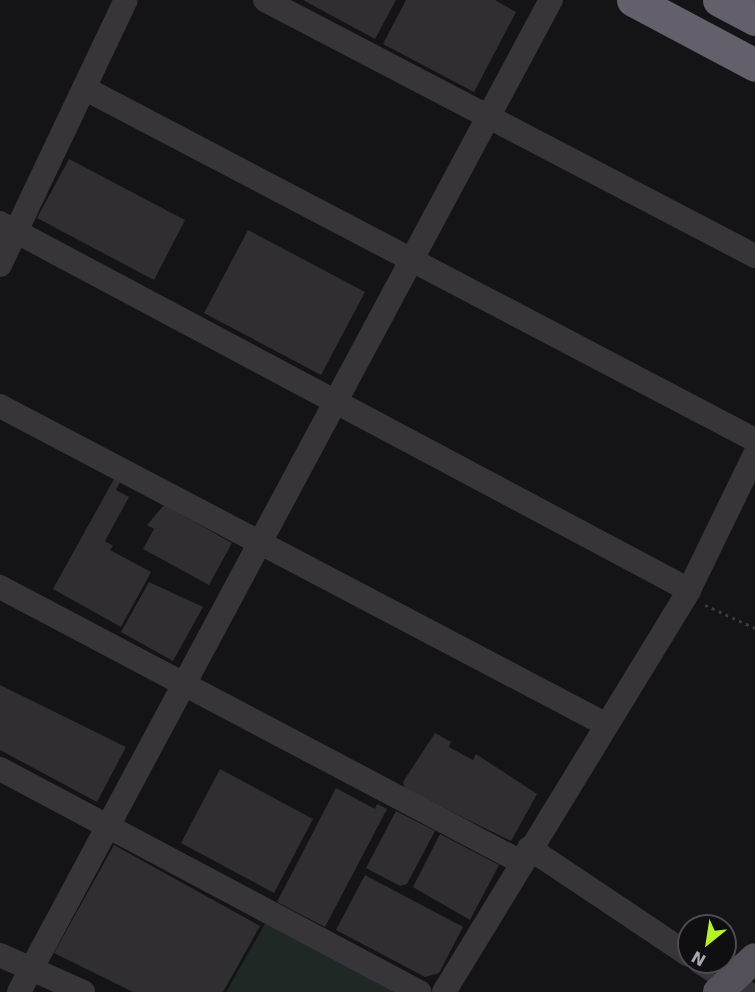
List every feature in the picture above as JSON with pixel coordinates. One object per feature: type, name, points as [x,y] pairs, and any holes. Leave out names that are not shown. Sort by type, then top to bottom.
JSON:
[{"type":"highway","points":[[633,0],[755,65]]},
{"type":"highway","points":[[719,0],[755,20]]},
{"type":"main road","points":[[731,988],[755,958]]},
{"type":"street","points":[[0,265],[8,227],[84,88],[126,0]]},
{"type":"street","points":[[265,0],[755,256]]},
{"type":"street","points":[[19,992],[551,0]]},
{"type":"street","points":[[84,88],[755,440]]},
{"type":"street","points":[[8,227],[335,400],[687,593]]},
{"type":"street","points":[[0,406],[605,724]]},
{"type":"street","points":[[444,992],[525,855],[687,593],[755,454]]},
{"type":"street","points":[[0,587],[184,683],[525,855],[677,948]]},
{"type":"street","points":[[0,768],[419,992]]},
{"type":"street","points":[[0,955],[83,992]]},
{"type":"street","points":[[714,974],[731,988]]},
{"type":"path","points":[[687,593],[755,628]]},
{"type":"shaded area","points":[[266,922],[395,992],[226,992]]},
{"type":"building","points":[[303,0],[396,0],[375,39]]},
{"type":"building","points":[[406,0],[495,0],[516,12],[474,92],[383,44]]},
{"type":"building","points":[[69,159],[185,220],[154,280],[37,218]]},
{"type":"building","points":[[248,230],[365,292],[321,375],[204,313]]},
{"type":"building","points":[[114,479],[120,482],[116,490],[129,497],[105,541],[113,546],[110,550],[151,572],[121,627],[53,589]]},
{"type":"building","points":[[164,505],[232,543],[209,585],[143,549],[154,529],[147,525]]},
{"type":"building","points":[[149,582],[203,607],[173,661],[121,632]]},
{"type":"building","points":[[0,685],[126,747],[97,802],[0,750]]},
{"type":"building","points":[[435,733],[451,742],[449,747],[473,760],[476,754],[537,794],[511,841],[405,789],[403,782]]},
{"type":"building","points":[[220,769],[313,819],[274,893],[181,843]]},
{"type":"building","points":[[336,788],[375,809],[377,804],[387,809],[325,927],[277,902]]},
{"type":"building","points":[[396,811],[435,831],[407,884],[400,886],[366,868]]},
{"type":"building","points":[[440,834],[499,865],[470,920],[413,887]]},
{"type":"building","points":[[114,845],[260,926],[223,992],[133,992],[54,953]]},
{"type":"building","points":[[365,875],[463,927],[439,973],[425,977],[336,930]]}]
